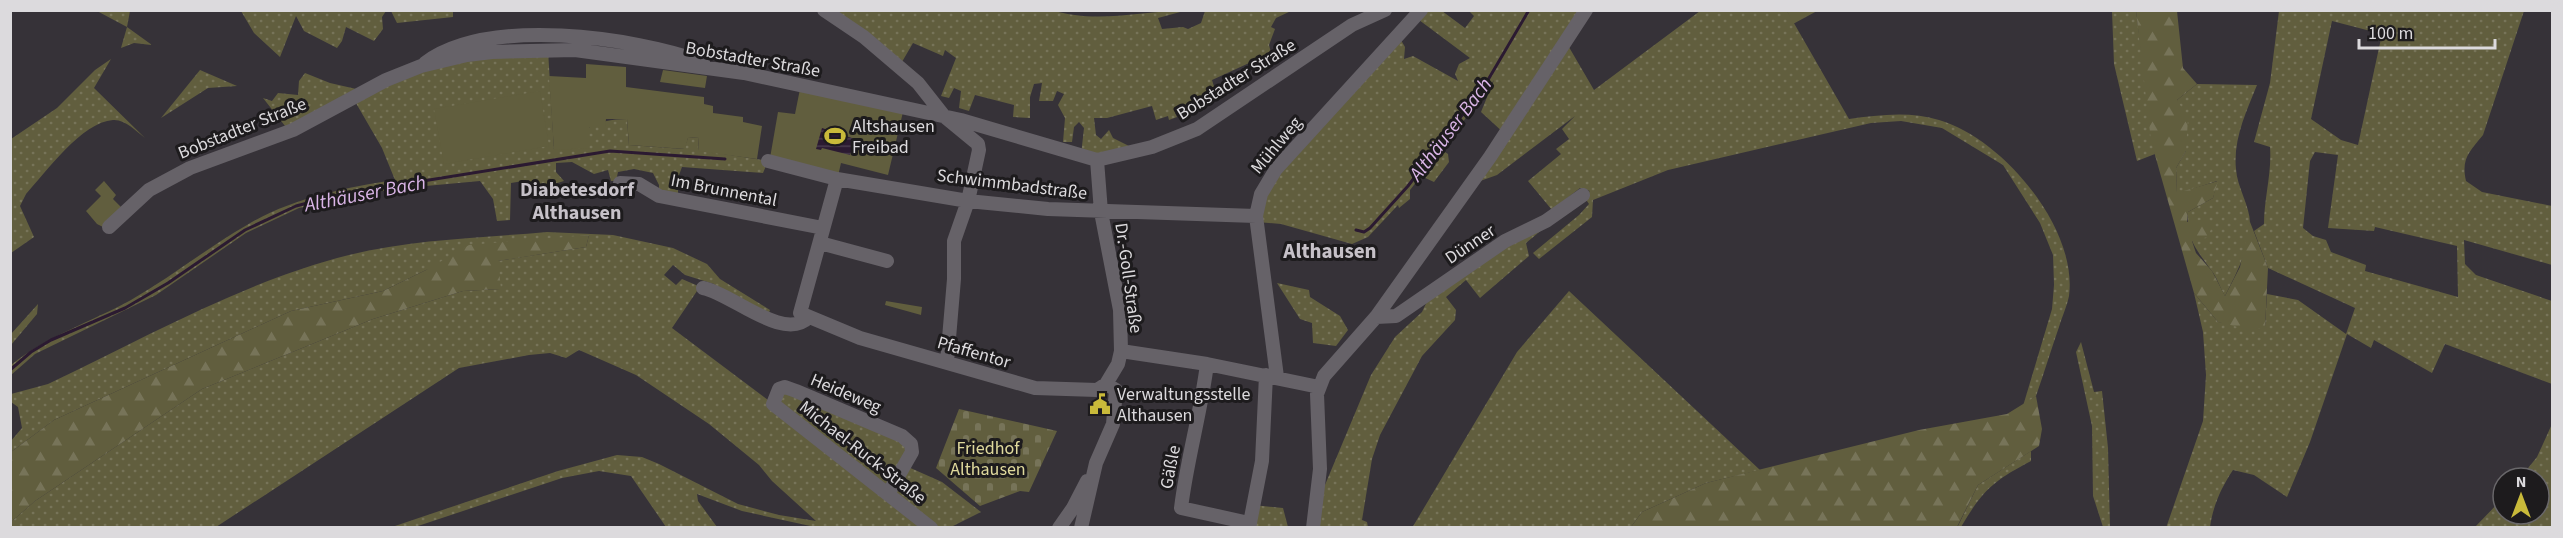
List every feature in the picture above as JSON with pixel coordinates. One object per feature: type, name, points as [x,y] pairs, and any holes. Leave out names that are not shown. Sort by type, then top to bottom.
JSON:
[{"type":"street","points":[[824,10],[864,37],[918,83],[944,116],[978,144],[968,201],[954,241],[954,279],[947,362]]},
{"type":"street","name":"Bobstadter Straße","points":[[109,227],[149,190],[190,168],[301,126],[386,80],[421,66],[492,52],[574,50],[732,72],[944,116],[1097,160],[1152,147],[1197,129],[1352,25],[1385,10]]},
{"type":"street","name":"Mühlweg","points":[[1249,525],[1262,461],[1271,376],[1256,216],[1261,194],[1270,176],[1421,10]]},
{"type":"street","points":[[1313,528],[1320,469],[1319,387],[1324,376],[1376,317],[1490,157],[1586,10]]},
{"type":"street","name":"Dr.-Goll-Straße","points":[[1097,160],[1101,212],[1119,310],[1121,351],[1208,364],[1319,387]]},
{"type":"street","name":"Schwimmbadstraße","points":[[768,161],[837,179],[968,201],[1101,212],[1256,216]]},
{"type":"street","points":[[703,288],[717,291],[766,320],[787,324],[804,322],[823,228],[837,179]]},
{"type":"street","name":"Im Brunnental","points":[[620,183],[639,184],[658,196],[823,228]]},
{"type":"street","name":"Dünner","points":[[1376,317],[1396,316],[1505,241],[1546,221],[1583,195]]},
{"type":"street","points":[[820,243],[887,261]]},
{"type":"street","name":"Pfaffentor","points":[[805,315],[860,338],[1035,388],[1097,390],[1106,384]]},
{"type":"street","points":[[1059,528],[1073,508],[1113,424],[1116,390],[1106,384],[1118,364],[1121,351]]},
{"type":"street","name":"Gäßle","points":[[1208,364],[1202,401],[1186,467],[1181,508],[1249,525]]},
{"type":"street","name":"Heideweg","points":[[773,404],[779,389],[785,387],[902,436],[911,444],[912,452],[888,494]]},
{"type":"street","name":"Michael-Ruck-Straße","points":[[773,404],[932,528]]},
{"type":"street","points":[[1081,528],[1096,463]]},
{"type":"green space","points":[[1051,10],[1085,16],[1184,11],[1158,18],[1162,29],[1183,27],[1188,29],[1201,23],[1205,11],[1291,11],[1276,18],[1271,27],[1275,29],[1269,45],[1271,53],[1212,80],[1216,93],[1175,113],[1177,117],[1169,120],[1168,116],[1156,120],[1152,106],[1107,118],[1094,118],[1096,135],[1101,139],[1109,130],[1113,138],[1129,146],[1131,152],[1081,155],[1084,128],[1079,122],[1074,127],[1072,142],[1063,142],[1065,118],[1058,105],[1064,94],[1057,91],[1053,101],[1039,101],[1042,83],[1034,84],[1030,97],[1030,118],[1013,117],[1014,105],[975,95],[969,111],[959,108],[961,91],[954,88],[949,98],[941,96],[956,58],[945,50],[943,56],[913,43],[899,67],[823,11]]},
{"type":"green space","points":[[97,11],[130,11],[127,27]]},
{"type":"green space","points":[[241,11],[386,11],[382,17],[383,29],[374,41],[346,27],[342,41],[337,48],[304,31],[296,16],[280,57],[254,33]]},
{"type":"green space","points":[[391,11],[453,11],[453,17],[397,23]]},
{"type":"green space","points":[[1421,11],[1442,11],[1465,28],[1474,16],[1469,11],[1586,11],[1566,42],[1594,90],[1700,11],[1787,11],[1849,119],[1883,115],[1917,115],[1939,120],[1963,130],[1987,146],[2010,166],[2031,189],[2048,215],[2061,242],[2069,270],[2069,296],[2036,396],[2023,406],[2052,309],[2053,255],[2040,223],[2003,165],[1942,128],[1901,121],[1871,123],[1668,170],[1593,200],[1592,217],[1539,259],[1533,253],[1589,204],[1583,195],[1590,191],[1580,188],[1552,210],[1528,181],[1561,154],[1556,149],[1569,139],[1562,129],[1575,116],[1497,175],[1469,185],[1505,134],[1481,112],[1494,80],[1442,150],[1448,154],[1449,162],[1434,182],[1421,176],[1410,190],[1410,199],[1399,208],[1398,205],[1368,237],[1352,244],[1281,224],[1257,222],[1261,193],[1398,35],[1405,47],[1404,59],[1413,56],[1458,81],[1455,74],[1459,64],[1470,58],[1415,17]]},
{"type":"green space","points":[[1787,11],[1817,11],[1793,24]]},
{"type":"green space","points":[[2112,11],[2136,11],[2155,154],[2137,161],[2114,64]]},
{"type":"green space","points":[[2136,11],[2177,11],[2183,68],[2197,84],[2177,100],[2188,118],[2186,151],[2176,168],[2177,193],[2218,181],[2213,198],[2188,212],[2187,222],[2208,219],[2211,229],[2208,237],[2192,241],[2196,253],[2212,271],[2225,296],[2240,267],[2250,222],[2268,268],[2265,328],[2246,329],[2218,322],[2194,293],[2151,141]]},
{"type":"green space","points":[[2279,11],[2524,11],[2483,135],[2465,161],[2465,173],[2466,181],[2482,192],[2552,206],[2552,265],[2464,240],[2465,264],[2476,275],[2552,301],[2552,384],[2445,344],[2432,373],[2374,340],[2371,348],[2347,334],[2310,442],[2287,497],[2254,475],[2233,470],[2218,497],[2210,527],[2166,528],[2203,421],[2206,375],[2203,332],[2194,293],[2218,322],[2265,327],[2267,294],[2298,300],[2346,334],[2355,308],[2268,268],[2254,231],[2264,224],[2270,147],[2254,142],[2270,83]],"holes":[[[2332,21],[2382,34],[2358,145],[2341,140],[2311,119]],[[2315,152],[2338,155],[2328,228],[2374,231],[2375,227],[2457,246],[2458,297],[2365,271],[2366,265],[2331,252],[2326,240],[2313,236],[2303,228],[2310,161]]]},
{"type":"green space","points":[[127,27],[152,45],[134,43],[121,48]]},
{"type":"green space","points":[[548,50],[554,150],[580,132],[597,124],[627,119],[629,145],[684,149],[688,138],[699,137],[698,150],[768,161],[763,173],[682,167],[676,183],[672,182],[671,187],[678,190],[678,200],[659,196],[659,185],[653,173],[634,169],[618,172],[616,181],[611,181],[608,170],[594,174],[572,162],[556,163],[556,172],[564,181],[531,191],[529,180],[511,183],[510,220],[497,221],[493,199],[480,181],[393,189],[299,208],[246,233],[156,295],[35,354],[11,375],[11,365],[39,346],[131,300],[232,234],[264,216],[319,195],[395,180],[382,148],[353,98],[289,131],[263,98],[272,101],[278,93],[298,95],[299,81],[305,73],[330,83],[365,91],[421,66]]},
{"type":"green space","points":[[111,59],[94,88],[145,138],[126,123],[113,120],[89,129],[77,138],[26,194],[20,206],[34,237],[11,253],[11,139],[57,108],[95,70]]},
{"type":"green space","points":[[586,64],[626,67],[626,87],[704,97],[704,104],[713,106],[713,113],[743,117],[743,122],[762,126],[757,159],[698,151],[699,137],[688,138],[685,149],[629,145],[627,119],[606,119],[605,127],[589,127],[589,148],[554,150],[549,76],[586,78]]},
{"type":"green space","points":[[200,70],[237,86],[208,88],[161,118]]},
{"type":"green space","points":[[663,70],[707,76],[705,88],[660,82]]},
{"type":"green space","points":[[2197,84],[2257,85],[2241,126],[2236,147],[2237,176],[2250,223],[2248,242],[2242,261],[2225,296],[2194,244],[2188,222],[2188,212],[2213,198],[2217,181],[2177,194],[2176,168],[2186,151],[2177,100]]},
{"type":"green space","name":"Altshausen Freibad","points":[[800,89],[903,112],[888,175],[841,163],[838,176],[770,158],[778,112],[795,114]]},
{"type":"green space","points":[[540,91],[549,146],[444,164],[434,109]]},
{"type":"green space","points":[[104,181],[116,195],[113,199],[126,212],[107,229],[97,224],[86,211],[101,196],[95,190]]},
{"type":"green space","points":[[1544,228],[1526,243],[1529,256],[1480,298],[1466,280],[1446,297],[1456,310],[1455,320],[1422,356],[1380,435],[1372,459],[1362,520],[1367,522],[1368,527],[1307,528],[1371,375],[1395,337],[1422,312],[1432,291],[1505,241]]},
{"type":"green space","points":[[547,232],[613,235],[673,248],[707,264],[720,279],[770,310],[766,320],[717,290],[714,284],[685,275],[673,265],[664,275],[676,285],[682,279],[703,288],[697,291],[672,328],[772,403],[779,389],[911,444],[889,494],[931,527],[815,527],[742,511],[697,494],[698,501],[717,527],[666,527],[631,476],[599,471],[562,478],[415,527],[392,527],[558,471],[617,455],[642,457],[738,504],[779,515],[816,521],[772,481],[759,465],[709,424],[636,375],[579,350],[566,358],[550,353],[459,368],[216,527],[11,527],[11,522],[35,501],[202,389],[373,319],[463,291],[500,289],[497,261],[586,247],[589,235],[426,270],[383,291],[291,311],[54,420],[11,452],[10,442],[22,428],[18,407],[11,402],[11,394],[48,384],[196,312],[272,279],[311,266],[349,255],[398,246]]},
{"type":"green space","points":[[589,235],[586,247],[498,261],[501,289],[463,291],[373,319],[202,389],[35,501],[11,522],[11,452],[54,420],[291,311],[383,291],[469,245]]},
{"type":"green space","points":[[1277,283],[1309,290],[1310,297],[1340,316],[1348,330],[1336,346],[1313,343],[1312,323],[1300,319]]},
{"type":"green space","points":[[1569,291],[1760,470],[1706,483],[1642,512],[1631,527],[1412,528],[1517,352]]},
{"type":"green space","points":[[886,301],[922,307],[921,315],[885,305]]},
{"type":"green space","points":[[38,304],[37,314],[11,345],[11,334]]},
{"type":"green space","points":[[2081,342],[2094,392],[2102,391],[2108,448],[2110,527],[2103,527],[2093,496],[2092,426],[2076,352]]},
{"type":"green space","points":[[2036,396],[2042,429],[2039,446],[1978,485],[1957,527],[1631,527],[1642,512],[1706,483],[1919,430],[2007,414]]},
{"type":"green space","name":"Friedhof Althausen","points":[[959,409],[1057,431],[1029,492],[1020,491],[980,506],[936,468]]},
{"type":"green space","points":[[2552,424],[2552,527],[2475,527],[2491,510],[2491,526],[2551,526],[2551,466],[2530,466],[2537,457]]},
{"type":"green space","points":[[2031,451],[2031,461],[1990,488],[1961,527],[1957,528],[1978,485]]},
{"type":"green space","points":[[906,466],[942,482],[981,512],[951,527],[935,527],[891,494]]},
{"type":"green space","points":[[1253,505],[1283,508],[1288,527],[1237,528],[1249,523]]},
{"type":"shaded area","points":[[822,128],[855,139],[850,155],[822,148],[821,150],[816,149]]},
{"type":"waterway","name":"Althäuser Bach","points":[[1356,230],[1364,232],[1370,228],[1408,186],[1485,85],[1529,10]]},
{"type":"waterway","name":"Althäuser Bach","points":[[10,370],[31,352],[51,340],[125,308],[168,283],[245,230],[296,206],[342,194],[610,151],[725,159]]},
{"type":"place","name":"Altshausen Freibad","points":[[835,136]]},
{"type":"place","name":"Verwaltungsstelle Althausen","points":[[1100,404]]},
{"type":"district","name":"Diabetesdorf Althausen","points":[[577,200]]},
{"type":"district","name":"Althausen","points":[[1330,251]]}]
